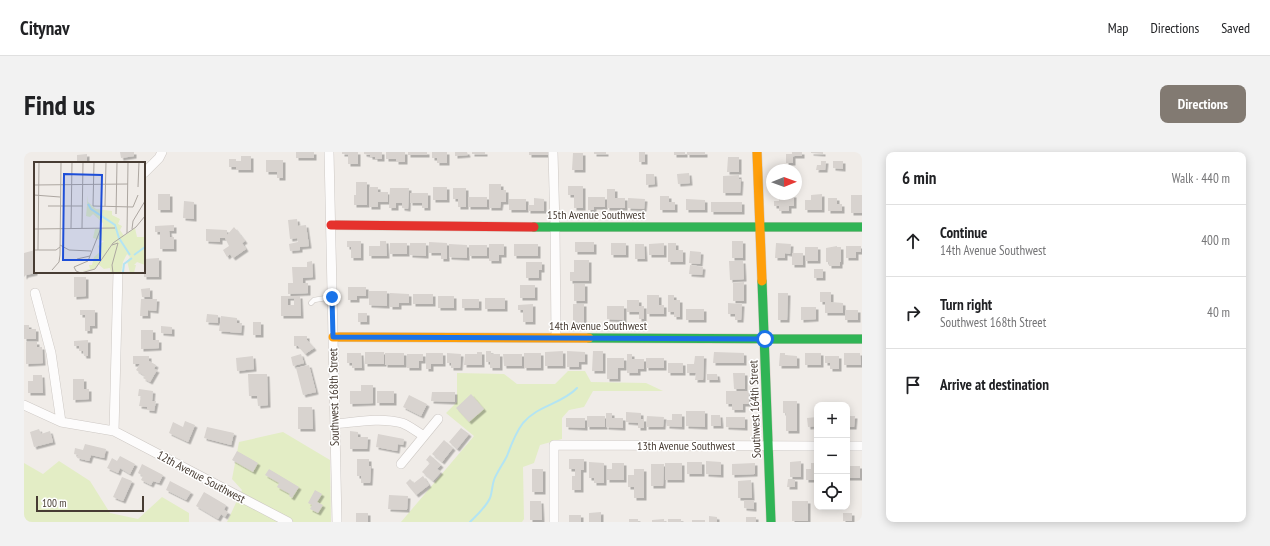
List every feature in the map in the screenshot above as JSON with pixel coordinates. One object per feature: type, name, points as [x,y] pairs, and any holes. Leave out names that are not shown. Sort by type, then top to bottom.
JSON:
[{"type":"street","points":[[145,172],[162,152]]},
{"type":"street","name":"Southwest 168th Street","points":[[328,152],[331,225],[337,522]]},
{"type":"street","points":[[553,152],[556,338]]},
{"type":"street","name":"Southwest 164th Street","points":[[757,152],[771,522]]},
{"type":"street","name":"15th Avenue Southwest","points":[[331,225],[862,227]]},
{"type":"street","points":[[114,431],[118,273]]},
{"type":"street","points":[[35,293],[51,353],[61,422]]},
{"type":"street","name":"14th Avenue Southwest","points":[[333,337],[862,339]]},
{"type":"street","points":[[24,405],[61,422]]},
{"type":"street","points":[[401,464],[438,419]]},
{"type":"street","points":[[335,424],[377,420],[391,421],[403,424],[424,436]]},
{"type":"street","name":"12th Avenue Southwest","points":[[61,422],[114,431],[283,521]]},
{"type":"street","name":"13th Avenue Southwest","points":[[554,522],[554,445],[814,446]]},
{"type":"street","points":[[850,446],[862,446]]},
{"type":"lane","points":[[311,303],[314,300],[332,297]]},
{"type":"green space","points":[[568,371],[585,371],[591,382],[646,383],[663,391],[593,391],[584,407],[569,410],[562,418],[562,439],[540,445],[534,463],[523,467],[524,519],[522,522],[401,522],[474,436],[446,413],[457,402],[457,373],[504,374],[517,384],[555,384]]},
{"type":"green space","points":[[283,432],[330,460],[331,522],[227,522],[242,490],[232,479],[239,442]]},
{"type":"green space","points":[[59,461],[90,481],[110,513],[138,519],[162,497],[189,513],[189,522],[24,522],[24,463],[43,474]]},
{"type":"building","points":[[120,152],[134,152],[134,156],[121,158]]},
{"type":"building","points":[[296,152],[314,152],[314,158],[296,158]]},
{"type":"building","points":[[342,152],[358,152],[358,164],[348,164],[348,154],[342,154]]},
{"type":"building","points":[[364,152],[382,152],[382,159],[375,159],[375,157],[370,157],[370,155],[364,154]]},
{"type":"building","points":[[386,152],[405,152],[405,162],[396,162],[396,159],[386,159]]},
{"type":"building","points":[[408,152],[427,152],[427,155],[408,155]]},
{"type":"building","points":[[432,152],[447,152],[447,163],[437,163],[437,158],[432,158]]},
{"type":"building","points":[[455,152],[467,152],[468,155],[455,156]]},
{"type":"building","points":[[472,152],[485,152],[485,154],[472,154]]},
{"type":"building","points":[[529,152],[548,152],[548,155],[529,155]]},
{"type":"building","points":[[594,152],[606,152],[606,154],[594,154]]},
{"type":"building","points":[[639,152],[645,152],[645,162],[639,162]]},
{"type":"building","points":[[674,152],[685,152],[685,155],[674,155]]},
{"type":"building","points":[[687,152],[705,152],[705,155],[687,155]]},
{"type":"building","points":[[792,152],[802,152],[802,156],[793,156],[793,163],[786,163],[786,154],[792,154]]},
{"type":"building","points":[[823,152],[823,154],[811,153]]},
{"type":"building","points":[[573,153],[583,153],[583,170],[572,170]]},
{"type":"building","points":[[87,154],[87,162],[77,162],[77,155]]},
{"type":"building","points":[[241,156],[251,156],[251,170],[236,170],[236,167],[229,167],[229,159],[241,161]]},
{"type":"building","points":[[728,157],[739,157],[739,172],[727,172]]},
{"type":"building","points":[[266,160],[283,160],[283,178],[277,178],[277,172],[266,172]]},
{"type":"building","points":[[821,161],[826,161],[825,170],[816,170],[817,165],[821,165]]},
{"type":"building","points":[[833,161],[843,161],[843,169],[833,168]]},
{"type":"building","points":[[689,173],[690,183],[678,184],[677,174]]},
{"type":"building","points":[[646,174],[654,174],[655,184],[646,185]]},
{"type":"building","points":[[739,175],[739,179],[741,179],[740,193],[723,193],[723,176]]},
{"type":"building","points":[[356,182],[367,182],[367,205],[354,205]]},
{"type":"building","points":[[489,184],[501,184],[501,190],[506,190],[506,202],[501,202],[500,208],[489,208]]},
{"type":"building","points":[[568,186],[583,186],[583,208],[574,208],[574,195],[568,195]]},
{"type":"building","points":[[369,187],[378,187],[378,192],[388,192],[388,202],[378,202],[378,207],[369,207]]},
{"type":"building","points":[[433,187],[447,187],[447,200],[433,200]]},
{"type":"building","points":[[390,188],[409,188],[408,209],[402,208],[402,203],[396,203],[396,208],[389,208]]},
{"type":"building","points":[[453,188],[466,188],[466,207],[458,207],[458,199],[453,199]]},
{"type":"building","points":[[607,189],[615,189],[615,198],[625,198],[625,208],[607,208]]},
{"type":"building","points":[[410,193],[428,193],[428,208],[422,208],[422,203],[410,203]]},
{"type":"building","points":[[158,194],[170,194],[170,210],[158,210]]},
{"type":"building","points":[[822,194],[822,210],[805,210],[805,200],[811,200],[811,195]]},
{"type":"building","points":[[851,195],[862,195],[862,213],[851,213]]},
{"type":"building","points":[[660,196],[669,196],[669,202],[675,202],[675,210],[660,210]]},
{"type":"building","points":[[468,197],[487,197],[487,207],[468,207]]},
{"type":"building","points":[[588,197],[605,197],[605,207],[594,207],[594,210],[588,210]]},
{"type":"building","points":[[534,198],[544,199],[544,211],[528,211],[528,205],[534,205]]},
{"type":"building","points":[[628,198],[645,199],[644,209],[628,208]]},
{"type":"building","points":[[828,198],[837,198],[837,204],[842,204],[842,211],[828,211]]},
{"type":"building","points":[[509,199],[526,199],[526,210],[509,210]]},
{"type":"building","points":[[686,199],[705,200],[705,210],[686,210]]},
{"type":"building","points":[[794,200],[794,206],[789,206],[789,211],[779,211],[779,206],[774,206],[774,201]]},
{"type":"building","points":[[184,201],[194,202],[194,219],[183,218]]},
{"type":"building","points":[[711,202],[742,202],[742,212],[711,212]]},
{"type":"building","points":[[297,219],[298,226],[306,225],[309,246],[300,247],[300,250],[290,251],[289,244],[298,242],[297,238],[290,239],[288,220]]},
{"type":"building","points":[[174,225],[174,231],[169,231],[170,237],[174,237],[174,249],[160,249],[160,232],[155,232],[155,226]]},
{"type":"building","points":[[234,227],[245,241],[242,243],[246,249],[233,258],[230,254],[227,257],[223,250],[229,246],[225,238],[220,238],[220,242],[206,241],[206,229],[227,230],[227,235]]},
{"type":"building","points":[[347,241],[361,241],[361,258],[351,258],[351,247],[347,247]]},
{"type":"building","points":[[380,241],[386,241],[387,256],[369,256],[369,246],[380,246]]},
{"type":"building","points":[[732,241],[743,241],[743,258],[732,258]]},
{"type":"building","points":[[429,242],[447,243],[447,259],[441,259],[441,253],[429,253]]},
{"type":"building","points":[[575,242],[594,242],[594,252],[575,252]]},
{"type":"building","points":[[390,243],[407,243],[407,254],[390,254]]},
{"type":"building","points":[[410,243],[426,243],[426,256],[410,255]]},
{"type":"building","points":[[611,243],[626,243],[626,255],[611,255]]},
{"type":"building","points":[[664,243],[664,255],[649,255],[649,244]]},
{"type":"building","points":[[668,243],[676,243],[676,250],[683,250],[683,262],[668,262]]},
{"type":"building","points":[[776,243],[791,244],[790,254],[785,253],[785,258],[775,258]]},
{"type":"building","points":[[449,244],[467,245],[467,258],[449,257]]},
{"type":"building","points":[[489,244],[504,244],[504,255],[499,255],[499,261],[489,261]]},
{"type":"building","points":[[514,244],[538,244],[538,256],[514,256]]},
{"type":"building","points":[[635,244],[644,244],[645,259],[635,259]]},
{"type":"building","points":[[469,245],[487,245],[487,256],[469,256]]},
{"type":"building","points":[[837,246],[841,247],[840,266],[829,266],[829,262],[826,262],[826,248]]},
{"type":"building","points":[[846,246],[861,246],[861,252],[856,252],[856,258],[846,258]]},
{"type":"building","points":[[805,247],[818,247],[818,261],[805,261]]},
{"type":"building","points":[[34,250],[35,273],[24,277],[24,253]]},
{"type":"building","points":[[690,251],[701,252],[700,264],[689,263]]},
{"type":"building","points":[[792,253],[803,253],[803,265],[792,265]]},
{"type":"building","points":[[159,258],[159,277],[144,277],[145,259]]},
{"type":"building","points":[[574,260],[589,260],[589,281],[570,281],[570,272],[574,272]]},
{"type":"building","points":[[312,261],[313,277],[303,278],[303,283],[308,283],[308,293],[288,294],[288,283],[293,283],[292,267],[307,267],[307,262]]},
{"type":"building","points":[[729,261],[743,261],[744,279],[730,280]]},
{"type":"building","points":[[526,262],[542,262],[542,270],[539,270],[539,278],[526,278]]},
{"type":"building","points":[[690,265],[703,267],[702,275],[689,274]]},
{"type":"building","points":[[814,269],[823,269],[823,278],[814,278]]},
{"type":"building","points":[[74,277],[86,277],[86,296],[74,297]]},
{"type":"building","points":[[744,282],[744,301],[733,301],[733,283]]},
{"type":"building","points":[[574,284],[585,284],[585,301],[574,301]]},
{"type":"building","points":[[520,285],[535,285],[535,298],[520,298]]},
{"type":"building","points":[[348,287],[366,287],[366,296],[357,296],[357,300],[348,300]]},
{"type":"building","points":[[150,288],[150,297],[142,297],[141,289]]},
{"type":"building","points":[[369,291],[387,291],[387,306],[369,305]]},
{"type":"building","points":[[820,292],[831,292],[831,302],[843,303],[843,313],[825,313],[825,302],[820,302]]},
{"type":"building","points":[[390,293],[409,294],[409,303],[399,303],[399,307],[390,307]]},
{"type":"building","points":[[778,293],[788,293],[787,320],[778,320]]},
{"type":"building","points":[[413,294],[433,294],[433,304],[413,304]]},
{"type":"building","points":[[647,295],[659,295],[659,305],[664,305],[664,314],[647,314]]},
{"type":"building","points":[[668,295],[674,295],[674,300],[680,300],[680,317],[674,317],[674,312],[668,312]]},
{"type":"building","points":[[281,296],[300,296],[301,316],[281,316]],"holes":[[[288,298],[294,298],[294,305],[288,305]]]},
{"type":"building","points":[[438,296],[454,296],[454,308],[438,308]]},
{"type":"building","points":[[485,298],[505,298],[505,309],[485,309]]},
{"type":"building","points":[[141,299],[157,299],[156,311],[148,310],[148,316],[140,316]]},
{"type":"building","points":[[462,299],[479,299],[479,308],[462,308]]},
{"type":"building","points":[[627,300],[639,300],[639,306],[644,306],[644,319],[639,319],[639,312],[627,312]]},
{"type":"building","points":[[728,303],[742,304],[741,320],[735,320],[735,314],[728,314]]},
{"type":"building","points":[[533,304],[533,322],[523,322],[523,310],[518,310],[518,305]]},
{"type":"building","points":[[573,304],[584,304],[584,323],[573,323]]},
{"type":"building","points":[[607,306],[624,306],[624,320],[607,319]]},
{"type":"building","points":[[801,307],[816,307],[816,319],[801,320]]},
{"type":"building","points":[[686,309],[704,309],[704,320],[686,320]]},
{"type":"building","points":[[80,310],[95,310],[95,326],[90,326],[90,331],[85,331],[85,315],[80,315]]},
{"type":"building","points":[[845,310],[858,310],[858,320],[845,320]]},
{"type":"building","points":[[358,313],[367,313],[367,322],[358,322]]},
{"type":"building","points":[[207,314],[218,315],[218,323],[206,322]]},
{"type":"building","points":[[221,316],[237,318],[237,323],[242,323],[241,333],[219,331]]},
{"type":"building","points":[[253,322],[261,322],[261,335],[253,335]]},
{"type":"building","points":[[24,325],[29,325],[29,329],[36,329],[36,339],[24,339]]},
{"type":"building","points":[[161,326],[172,327],[172,334],[161,333]]},
{"type":"building","points":[[141,330],[153,330],[153,340],[159,340],[159,348],[141,349]]},
{"type":"building","points":[[294,336],[307,336],[307,340],[314,348],[305,354],[298,346],[294,346]]},
{"type":"building","points":[[88,340],[88,356],[84,356],[83,351],[79,351],[79,346],[74,346],[74,341]]},
{"type":"building","points":[[26,342],[37,342],[37,347],[42,347],[43,363],[26,364]]},
{"type":"building","points":[[486,351],[491,351],[491,354],[500,354],[500,368],[490,368],[490,362],[486,362]]},
{"type":"building","points":[[563,351],[563,366],[545,366],[545,352]]},
{"type":"building","points":[[567,351],[585,352],[585,362],[579,362],[579,367],[567,367]]},
{"type":"building","points":[[593,351],[603,351],[603,371],[592,371]]},
{"type":"building","points":[[365,352],[384,352],[384,364],[365,364]]},
{"type":"building","points":[[477,352],[482,352],[482,365],[464,365],[465,354],[477,354]]},
{"type":"building","points":[[714,352],[744,353],[744,363],[713,363]]},
{"type":"building","points":[[347,353],[361,353],[362,368],[352,368],[352,363],[347,363]]},
{"type":"building","points":[[385,353],[404,353],[404,365],[385,365]]},
{"type":"building","points":[[426,353],[443,353],[443,364],[431,364],[431,369],[426,369]]},
{"type":"building","points":[[447,353],[461,354],[460,368],[451,368],[451,363],[447,363]]},
{"type":"building","points":[[524,353],[541,353],[541,368],[524,368]]},
{"type":"building","points":[[780,353],[797,356],[797,366],[779,366]]},
{"type":"building","points":[[805,353],[821,353],[821,365],[805,365]]},
{"type":"building","points":[[844,353],[860,353],[861,365],[844,365]]},
{"type":"building","points":[[301,354],[304,363],[293,366],[291,357]]},
{"type":"building","points":[[407,354],[423,354],[423,361],[419,361],[419,368],[407,368]]},
{"type":"building","points":[[503,354],[522,354],[522,366],[504,366]]},
{"type":"building","points":[[627,354],[632,354],[632,359],[644,359],[644,369],[638,369],[638,373],[627,373]]},
{"type":"building","points":[[133,356],[149,356],[149,361],[156,365],[154,369],[157,370],[150,382],[143,378],[145,376],[136,370],[140,364],[133,364]]},
{"type":"building","points":[[253,356],[254,369],[237,371],[236,358]]},
{"type":"building","points":[[695,356],[704,356],[703,380],[695,380],[696,373],[687,373],[687,364],[694,364]]},
{"type":"building","points":[[825,356],[839,356],[839,369],[830,369],[830,363],[825,363]]},
{"type":"building","points":[[607,358],[624,358],[624,368],[618,368],[618,379],[607,379]]},
{"type":"building","points":[[646,358],[664,358],[664,368],[646,368]]},
{"type":"building","points":[[668,363],[683,363],[683,373],[668,373]]},
{"type":"building","points":[[309,365],[316,392],[303,395],[296,368]]},
{"type":"building","points":[[733,373],[745,373],[745,389],[734,389]]},
{"type":"building","points":[[248,374],[267,374],[268,405],[258,406],[257,396],[249,396]]},
{"type":"building","points":[[707,374],[717,374],[718,380],[707,380]]},
{"type":"building","points":[[33,375],[42,375],[43,393],[28,393],[28,381],[33,381]]},
{"type":"building","points":[[73,379],[84,379],[84,389],[89,389],[89,399],[73,400]]},
{"type":"building","points":[[361,385],[373,385],[373,403],[350,404],[350,391],[361,391]]},
{"type":"building","points":[[139,389],[153,391],[152,401],[156,401],[154,411],[147,410],[147,407],[139,406],[141,396],[138,396]]},
{"type":"building","points":[[377,391],[394,391],[394,403],[377,403]]},
{"type":"building","points":[[726,391],[749,391],[749,404],[743,404],[743,410],[732,410],[732,404],[726,404]]},
{"type":"building","points":[[432,392],[455,392],[455,402],[431,401]]},
{"type":"building","points":[[471,394],[484,409],[469,422],[456,408]]},
{"type":"building","points":[[409,395],[427,404],[421,416],[403,407]]},
{"type":"building","points":[[783,401],[797,401],[797,431],[786,431],[786,413],[783,413]]},
{"type":"building","points":[[298,407],[312,407],[313,429],[298,429]]},
{"type":"building","points":[[686,411],[705,411],[705,427],[686,426]]},
{"type":"building","points":[[626,412],[641,413],[641,419],[644,419],[644,428],[638,428],[638,423],[626,422]]},
{"type":"building","points":[[606,413],[612,413],[612,418],[623,418],[623,428],[606,427]]},
{"type":"building","points":[[672,414],[682,414],[682,427],[667,426],[667,420],[672,420]]},
{"type":"building","points":[[711,415],[720,415],[721,426],[711,426]]},
{"type":"building","points":[[587,416],[605,416],[605,427],[587,427]]},
{"type":"building","points":[[647,416],[664,417],[663,427],[646,427]]},
{"type":"building","points":[[850,416],[855,416],[854,427],[850,427]]},
{"type":"building","points":[[726,417],[745,417],[745,428],[726,427]]},
{"type":"building","points":[[814,417],[814,426],[808,427],[807,418]]},
{"type":"building","points":[[566,418],[585,418],[585,428],[566,427]]},
{"type":"building","points":[[185,421],[195,425],[188,442],[169,433],[173,422],[183,427]]},
{"type":"building","points":[[207,427],[234,433],[231,445],[204,438]]},
{"type":"building","points":[[461,428],[469,434],[457,449],[449,442]]},
{"type":"building","points":[[39,429],[41,434],[50,431],[53,442],[34,447],[30,432]]},
{"type":"building","points":[[350,431],[358,432],[358,437],[368,437],[367,449],[350,449]]},
{"type":"building","points":[[378,434],[404,439],[403,445],[398,444],[397,451],[376,447]]},
{"type":"building","points":[[444,440],[453,448],[442,462],[432,454]]},
{"type":"building","points":[[85,444],[106,449],[104,458],[91,455],[89,461],[77,458],[78,455],[74,454],[75,448],[83,450]]},
{"type":"building","points":[[237,451],[258,463],[253,472],[232,460]]},
{"type":"building","points":[[430,455],[441,465],[437,469],[441,472],[433,481],[422,472],[430,463],[426,460]]},
{"type":"building","points":[[120,456],[135,464],[130,474],[120,468],[118,473],[107,468],[112,458],[117,461]]},
{"type":"building","points":[[357,459],[369,459],[369,466],[371,466],[370,483],[361,483],[361,476],[357,476]]},
{"type":"building","points":[[569,459],[584,459],[584,470],[581,470],[581,490],[572,490],[572,476],[575,476],[575,469],[569,469]]},
{"type":"building","points":[[706,461],[721,462],[721,475],[706,474]]},
{"type":"building","points":[[801,461],[801,477],[790,477],[790,462]]},
{"type":"building","points":[[589,462],[604,463],[604,483],[594,483],[594,478],[589,478]]},
{"type":"building","points":[[687,462],[702,462],[702,474],[687,474]]},
{"type":"building","points":[[612,463],[624,463],[624,480],[607,480],[607,469],[612,469]]},
{"type":"building","points":[[665,463],[682,463],[682,480],[665,480]]},
{"type":"building","points":[[755,463],[755,474],[732,475],[732,464]]},
{"type":"building","points":[[811,463],[814,463],[814,480],[806,480],[806,469],[811,469]]},
{"type":"building","points":[[142,464],[163,475],[159,483],[153,481],[151,485],[141,480],[143,476],[138,473]]},
{"type":"building","points":[[651,464],[664,464],[663,486],[651,486]]},
{"type":"building","points":[[850,466],[860,466],[860,478],[850,478]]},
{"type":"building","points":[[269,469],[299,487],[292,498],[289,496],[290,494],[277,487],[279,483],[265,475]]},
{"type":"building","points":[[532,469],[543,469],[543,492],[532,492]]},
{"type":"building","points":[[634,469],[644,469],[644,498],[634,498],[634,487],[628,487],[628,475],[634,475]]},
{"type":"building","points":[[423,476],[429,485],[416,495],[406,483],[410,479],[414,483]]},
{"type":"building","points":[[122,477],[132,481],[123,501],[113,497]]},
{"type":"building","points":[[788,479],[795,479],[795,487],[787,487]]},
{"type":"building","points":[[751,480],[752,498],[738,498],[738,481]]},
{"type":"building","points":[[170,481],[191,492],[186,500],[166,490]]},
{"type":"building","points":[[315,490],[322,494],[317,502],[323,505],[318,513],[310,509],[312,505],[308,503]]},
{"type":"building","points":[[204,492],[226,505],[224,510],[228,512],[225,517],[221,514],[218,519],[196,506]]},
{"type":"building","points":[[389,495],[408,496],[407,510],[388,509]]},
{"type":"building","points":[[744,500],[754,500],[754,509],[744,508]]},
{"type":"building","points":[[530,501],[541,501],[542,520],[530,520]]},
{"type":"building","points":[[792,501],[808,501],[808,521],[792,521]]},
{"type":"building","points":[[601,512],[601,522],[589,522],[589,513]]},
{"type":"building","points":[[356,513],[368,513],[368,522],[356,522]]},
{"type":"building","points":[[843,513],[852,513],[852,521],[843,521]]},
{"type":"building","points":[[569,515],[581,515],[581,522],[569,522]]},
{"type":"building","points":[[709,516],[717,517],[717,522],[709,522]]},
{"type":"building","points":[[746,517],[756,517],[756,522],[746,522]]},
{"type":"building","points":[[629,519],[638,519],[638,522],[629,522]]},
{"type":"building","points":[[664,519],[664,522],[652,522],[652,520]]},
{"type":"building","points":[[668,519],[681,519],[681,522],[668,522]]},
{"type":"building","points":[[692,520],[705,520],[705,522],[692,522]]},
{"type":"waterway","points":[[470,522],[481,511],[491,496],[495,477],[523,423],[536,412],[564,398],[577,388]]},
{"type":"traffic: fast","points":[[534,227],[862,227]]},
{"type":"traffic: fast","points":[[762,281],[771,522]]},
{"type":"traffic: fast","points":[[589,338],[862,339]]},
{"type":"traffic: slow","points":[[757,152],[762,281]]},
{"type":"traffic: slow","points":[[333,337],[589,338]]},
{"type":"traffic: jam","points":[[331,225],[534,227]]},
{"type":"route","points":[[332,297],[333,337],[765,339]]}]
